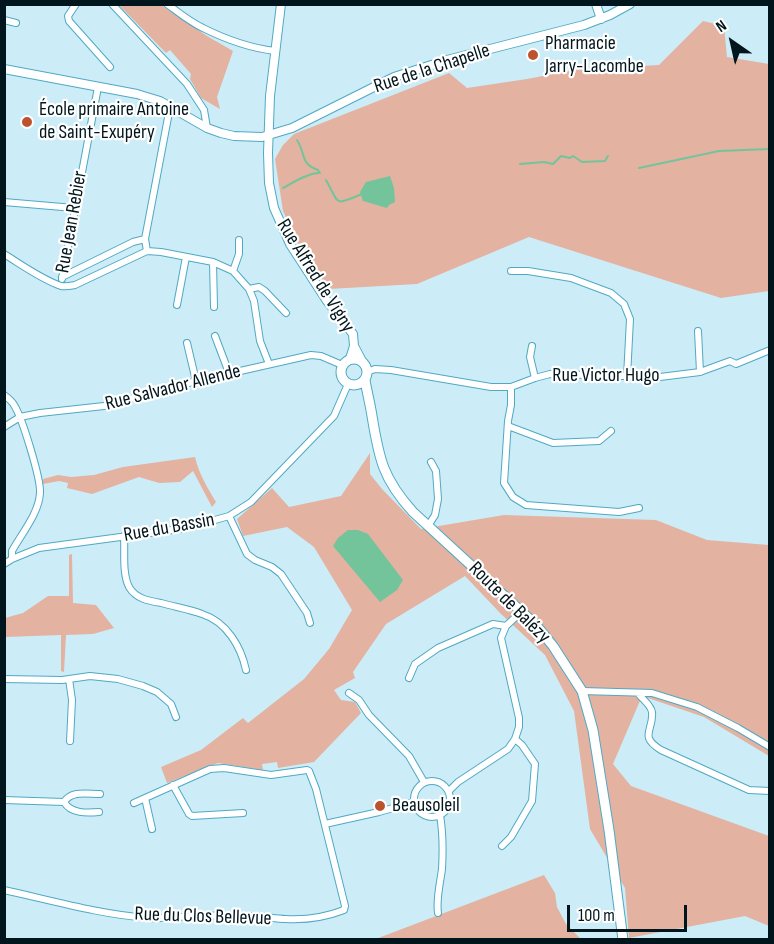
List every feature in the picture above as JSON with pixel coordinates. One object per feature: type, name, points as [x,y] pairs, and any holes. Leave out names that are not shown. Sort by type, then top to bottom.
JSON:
[{"type":"main road","points":[[356,358],[362,361],[366,365],[359,380],[345,381],[341,374],[346,362],[356,358]]},
{"type":"main road","name":"Route de Balézy","points":[[359,380],[370,404],[380,457],[387,477],[400,498],[536,625],[553,646],[582,691],[593,730],[623,939]]},
{"type":"street","points":[[76,4],[68,16],[69,21],[110,67]]},
{"type":"street","points":[[112,4],[187,84],[204,110],[207,128]]},
{"type":"street","points":[[166,4],[200,27],[218,35],[256,48],[275,51]]},
{"type":"street","name":"Rue Alfred de Vigny","points":[[281,4],[270,96],[268,153],[269,183],[274,208],[290,244],[327,301],[352,334],[354,346],[362,361]]},
{"type":"street","points":[[596,4],[601,19]]},
{"type":"street","name":"Rue de la Chapelle","points":[[4,69],[137,94],[160,101],[207,128],[221,133],[262,137],[291,128],[394,77],[447,60],[584,25],[618,12],[630,4]]},
{"type":"street","points":[[4,20],[16,23]]},
{"type":"street","name":"Rue Jean Rebier","points":[[61,286],[98,87]]},
{"type":"street","points":[[147,251],[145,238],[170,107]]},
{"type":"street","points":[[4,202],[74,208]]},
{"type":"street","points":[[62,277],[145,238]]},
{"type":"street","points":[[233,271],[239,240]]},
{"type":"street","points":[[4,254],[61,286],[75,285],[147,251],[213,262],[233,271],[249,289],[254,301],[260,341],[269,364]]},
{"type":"street","points":[[177,305],[186,257]]},
{"type":"street","points":[[213,262],[214,307]]},
{"type":"street","points":[[511,272],[528,271],[571,278],[611,293],[624,304],[630,320],[627,377]]},
{"type":"street","points":[[249,289],[259,287],[286,313]]},
{"type":"street","points":[[698,332],[700,372]]},
{"type":"street","points":[[215,336],[229,373]]},
{"type":"street","points":[[187,343],[196,381]]},
{"type":"street","name":"Rue Alfred de Vigny","points":[[346,362],[354,346]]},
{"type":"street","points":[[531,346],[530,357],[535,378]]},
{"type":"street","name":"Rue Victor Hugo","points":[[359,380],[375,369],[491,387],[511,387],[550,374],[660,377],[700,372],[730,361],[736,364],[770,350]]},
{"type":"street","name":"Rue Salvador Allende","points":[[4,427],[20,417],[104,406],[196,381],[311,355],[346,362]]},
{"type":"street","name":"Rue du Bassin","points":[[4,564],[39,548],[187,528],[230,516],[251,502],[334,416],[359,380]]},
{"type":"street","points":[[511,387],[504,483],[513,497],[526,505],[619,512],[639,508]]},
{"type":"street","points":[[4,395],[13,404],[20,417],[39,482],[40,493],[36,509],[12,551],[12,559]]},
{"type":"street","points":[[508,426],[553,443],[599,441],[611,431]]},
{"type":"street","points":[[428,526],[435,514],[438,499],[436,471],[430,462]]},
{"type":"street","points":[[230,516],[247,554],[273,567],[281,574],[308,613],[310,623]]},
{"type":"street","points":[[124,536],[125,573],[129,587],[136,596],[204,614],[217,622],[235,640],[244,659],[246,670]]},
{"type":"street","points":[[449,791],[458,782],[508,749],[515,740],[519,718],[501,638],[506,626],[522,611]]},
{"type":"street","points":[[409,678],[415,663],[438,648],[493,624],[506,626]]},
{"type":"street","points":[[4,679],[69,679],[90,676],[118,679],[156,692],[171,704],[176,717]]},
{"type":"street","points":[[69,679],[72,700],[70,741]]},
{"type":"street","points":[[582,691],[652,693],[697,707],[770,747]]},
{"type":"street","points":[[349,693],[359,700],[369,715],[409,756],[424,782]]},
{"type":"street","points":[[638,693],[652,710],[647,733],[652,745],[749,790],[770,791]]},
{"type":"street","points":[[502,846],[511,837],[532,801],[535,764],[522,745],[515,740]]},
{"type":"street","points":[[134,803],[210,769],[224,768],[271,775],[309,771],[325,824],[414,802]]},
{"type":"street","points":[[434,780],[443,783],[449,791],[451,800],[448,809],[440,815],[432,817],[424,815],[417,809],[414,802],[416,790],[424,782],[434,780]]},
{"type":"street","points":[[173,785],[192,816],[243,813]]},
{"type":"street","points":[[64,802],[68,796],[75,794],[100,794]]},
{"type":"street","points":[[145,798],[152,829]]},
{"type":"street","points":[[4,800],[64,802]]},
{"type":"street","points":[[64,802],[72,810],[99,812]]},
{"type":"street","points":[[438,913],[442,868],[440,815]]},
{"type":"street","name":"Rue du Clos Bellevue","points":[[4,890],[136,917],[202,915],[295,919],[334,914],[344,910],[345,906],[325,824]]},
{"type":"shaded area","points":[[119,5],[161,5],[233,51],[217,97],[220,109],[201,98],[190,79],[191,74],[170,50],[166,53]]},
{"type":"shaded area","points":[[703,21],[724,26],[727,57],[769,64],[769,291],[721,298],[529,237],[417,284],[329,289],[301,250],[283,211],[275,159],[283,145],[294,134],[449,73],[467,88],[580,69],[659,65]]},
{"type":"shaded area","points":[[390,176],[395,202],[387,208],[363,201],[360,192],[366,182]]},
{"type":"shaded area","points":[[370,453],[370,474],[421,529],[504,515],[656,520],[707,540],[769,545],[769,756],[704,717],[642,696],[613,764],[631,786],[769,836],[769,926],[745,916],[629,938],[625,888],[590,829],[574,711],[545,655],[465,576],[386,624],[353,672],[355,678],[334,690],[341,700],[355,702],[361,713],[314,762],[278,768],[277,762],[262,764],[263,770],[218,763],[167,783],[161,767],[201,750],[243,718],[248,723],[304,679],[329,649],[352,610],[314,547],[287,527],[243,536],[237,519],[272,488],[289,507],[341,496]]},
{"type":"shaded area","points":[[195,457],[206,486],[216,502],[212,507],[193,471],[180,482],[159,483],[139,477],[92,494],[67,488],[68,483],[59,481],[43,484],[43,479],[58,475],[71,477],[94,475],[123,467]]},
{"type":"shaded area","points":[[348,530],[358,530],[368,534],[403,580],[397,590],[380,602],[333,546],[338,538]]},
{"type":"shaded area","points":[[72,554],[73,603],[96,605],[114,628],[93,634],[66,635],[64,672],[61,671],[61,635],[5,637],[5,618],[23,613],[48,596],[69,596],[69,555]]},
{"type":"shaded area","points":[[544,875],[555,893],[557,907],[566,924],[581,939],[373,940]]},
{"type":"waterway","points":[[297,140],[308,165],[320,173]]},
{"type":"waterway","points":[[639,168],[719,151],[770,149]]},
{"type":"waterway","points":[[520,164],[544,162],[553,164],[561,156],[570,158],[573,156],[582,162],[605,161],[608,156]]},
{"type":"waterway","points":[[283,188],[318,173]]},
{"type":"waterway","points":[[326,180],[338,201],[362,194]]},
{"type":"place","name":"Pharmacie Jarry-Lacombe","points":[[533,55]]},
{"type":"place","name":"École primaire Antoine de Saint-Exupéry","points":[[27,122]]},
{"type":"place","name":"Beausoleil","points":[[380,806]]}]
